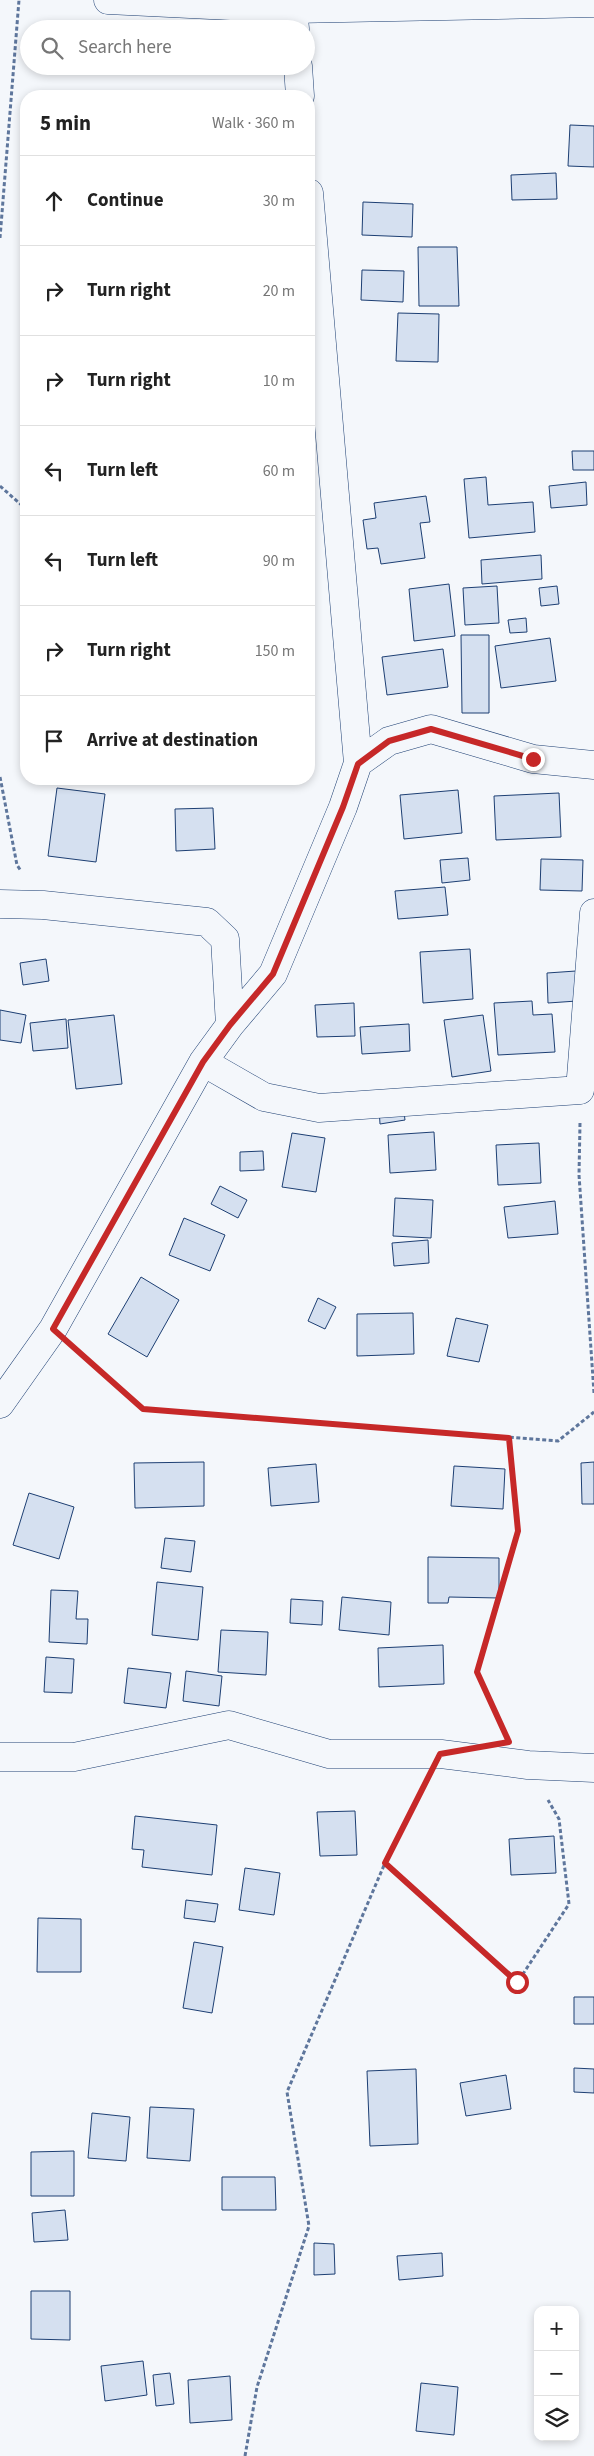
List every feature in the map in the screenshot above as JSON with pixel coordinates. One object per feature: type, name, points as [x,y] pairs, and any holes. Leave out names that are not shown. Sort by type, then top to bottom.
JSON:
[{"type":"street","points":[[108,0],[294,19],[594,3]]},
{"type":"street","points":[[299,75],[300,90]]},
{"type":"street","points":[[0,1404],[53,1329],[203,1062],[230,1025],[273,974],[343,807],[358,764],[315,263]]},
{"type":"street","points":[[358,764],[389,741],[431,729],[533,759],[594,765]]},
{"type":"street","points":[[0,904],[43,905],[207,922],[225,939],[230,1025]]},
{"type":"street","points":[[203,1062],[264,1097],[319,1108],[580,1090],[594,912]]},
{"type":"street","points":[[0,1757],[74,1757],[230,1725],[328,1754],[440,1754],[528,1765],[594,1768]]},
{"type":"path","points":[[0,238],[19,0]]},
{"type":"path","points":[[0,486],[20,504]]},
{"type":"path","points":[[0,777],[17,865],[43,905]]},
{"type":"path","points":[[580,1090],[579,1175],[594,1393]]},
{"type":"path","points":[[53,1329],[143,1409],[558,1441],[594,1412]]},
{"type":"path","points":[[385,1863],[517,1982],[569,1904],[559,1819],[528,1765],[509,1742],[477,1672],[518,1531],[509,1438]]},
{"type":"path","points":[[245,2456],[257,2387],[309,2226],[286,2092],[385,1863],[440,1754]]},
{"type":"building","points":[[570,125],[594,126],[594,167],[568,166]]},
{"type":"building","points":[[556,173],[557,199],[512,200],[511,175]]},
{"type":"building","points":[[363,202],[413,204],[412,237],[362,235]]},
{"type":"building","points":[[418,247],[457,247],[459,306],[419,306]]},
{"type":"building","points":[[362,270],[404,271],[403,302],[361,300]]},
{"type":"building","points":[[398,313],[439,314],[438,362],[396,361]]},
{"type":"building","points":[[572,451],[594,451],[594,470],[573,470]]},
{"type":"building","points":[[486,477],[488,505],[533,502],[535,532],[469,538],[464,479]]},
{"type":"building","points":[[586,482],[587,505],[551,508],[549,486]]},
{"type":"building","points":[[426,496],[430,522],[420,523],[425,558],[381,564],[378,548],[367,549],[363,520],[376,518],[374,503]]},
{"type":"building","points":[[541,555],[542,579],[482,584],[481,560]]},
{"type":"building","points":[[449,584],[455,636],[414,641],[409,589]]},
{"type":"building","points":[[497,586],[499,623],[465,625],[463,588]]},
{"type":"building","points":[[557,586],[559,604],[541,606],[539,588]]},
{"type":"building","points":[[526,618],[527,632],[510,633],[508,620]]},
{"type":"building","points":[[461,635],[489,635],[489,713],[462,713]]},
{"type":"building","points":[[550,638],[556,681],[501,688],[495,646]]},
{"type":"building","points":[[443,649],[448,687],[387,695],[382,657]]},
{"type":"building","points":[[57,788],[105,794],[96,862],[48,856]]},
{"type":"building","points":[[458,790],[462,833],[404,839],[400,795]]},
{"type":"building","points":[[559,793],[561,837],[496,840],[494,796]]},
{"type":"building","points":[[213,808],[215,849],[176,851],[175,809]]},
{"type":"building","points":[[468,858],[470,880],[442,883],[440,860]]},
{"type":"building","points":[[541,859],[583,860],[582,891],[540,890]]},
{"type":"building","points":[[445,887],[448,915],[398,919],[395,891]]},
{"type":"building","points":[[470,949],[473,999],[423,1003],[420,952]]},
{"type":"building","points":[[46,959],[49,981],[23,985],[20,963]]},
{"type":"building","points":[[576,971],[577,1001],[548,1003],[547,973]]},
{"type":"building","points":[[532,1001],[533,1015],[552,1014],[555,1052],[498,1055],[494,1003]]},
{"type":"building","points":[[354,1003],[355,1036],[317,1037],[315,1005]]},
{"type":"building","points":[[0,1010],[26,1015],[21,1043],[0,1040]]},
{"type":"building","points":[[114,1015],[122,1084],[76,1089],[68,1020]]},
{"type":"building","points":[[483,1015],[491,1071],[452,1077],[444,1020]]},
{"type":"building","points":[[66,1019],[68,1048],[33,1051],[30,1023]]},
{"type":"building","points":[[409,1024],[410,1051],[362,1054],[360,1027]]},
{"type":"building","points":[[403,1105],[405,1120],[380,1124],[379,1108]]},
{"type":"building","points":[[434,1132],[436,1170],[390,1173],[388,1135]]},
{"type":"building","points":[[292,1133],[325,1138],[316,1192],[282,1187]]},
{"type":"building","points":[[539,1143],[541,1183],[498,1185],[496,1145]]},
{"type":"building","points":[[263,1151],[264,1170],[240,1171],[240,1152]]},
{"type":"building","points":[[220,1186],[247,1200],[238,1218],[211,1204]]},
{"type":"building","points":[[395,1198],[433,1200],[431,1238],[393,1236]]},
{"type":"building","points":[[555,1201],[558,1234],[508,1238],[504,1207]]},
{"type":"building","points":[[184,1218],[225,1235],[210,1271],[169,1255]]},
{"type":"building","points":[[428,1240],[429,1263],[394,1266],[392,1243]]},
{"type":"building","points":[[141,1277],[179,1300],[147,1357],[108,1334]]},
{"type":"building","points":[[318,1298],[336,1307],[325,1329],[308,1321]]},
{"type":"building","points":[[413,1313],[414,1354],[357,1356],[357,1314]]},
{"type":"building","points":[[456,1318],[488,1325],[479,1362],[447,1356]]},
{"type":"building","points":[[204,1462],[204,1506],[135,1508],[134,1463]]},
{"type":"building","points":[[594,1462],[594,1504],[582,1504],[581,1463]]},
{"type":"building","points":[[316,1464],[319,1502],[271,1506],[268,1468]]},
{"type":"building","points":[[454,1466],[505,1469],[503,1509],[451,1506]]},
{"type":"building","points":[[29,1493],[74,1507],[59,1559],[13,1545]]},
{"type":"building","points":[[165,1538],[195,1541],[191,1572],[161,1568]]},
{"type":"building","points":[[428,1557],[499,1558],[499,1598],[449,1597],[448,1603],[428,1603]]},
{"type":"building","points":[[157,1582],[203,1587],[198,1640],[152,1635]]},
{"type":"building","points":[[51,1590],[78,1591],[76,1619],[88,1619],[87,1644],[49,1642]]},
{"type":"building","points":[[342,1597],[391,1602],[389,1635],[339,1630]]},
{"type":"building","points":[[291,1599],[323,1601],[322,1625],[290,1623]]},
{"type":"building","points":[[221,1630],[268,1632],[266,1675],[218,1672]]},
{"type":"building","points":[[443,1645],[444,1684],[379,1687],[378,1648]]},
{"type":"building","points":[[46,1657],[74,1659],[72,1693],[44,1692]]},
{"type":"building","points":[[128,1668],[171,1673],[166,1708],[124,1703]]},
{"type":"building","points":[[186,1671],[222,1676],[219,1706],[183,1701]]},
{"type":"building","points":[[355,1811],[357,1855],[320,1856],[317,1812]]},
{"type":"building","points":[[135,1816],[217,1825],[212,1875],[142,1867],[144,1850],[132,1849]]},
{"type":"building","points":[[554,1836],[556,1873],[511,1875],[509,1839]]},
{"type":"building","points":[[245,1868],[280,1873],[274,1915],[239,1910]]},
{"type":"building","points":[[186,1900],[218,1904],[215,1922],[184,1918]]},
{"type":"building","points":[[38,1918],[81,1919],[81,1972],[37,1972]]},
{"type":"building","points":[[194,1942],[223,1947],[212,2013],[183,2008]]},
{"type":"building","points":[[574,1997],[594,1997],[594,2024],[574,2024]]},
{"type":"building","points":[[574,2068],[594,2069],[594,2093],[574,2092]]},
{"type":"building","points":[[416,2069],[418,2144],[370,2146],[367,2071]]},
{"type":"building","points":[[506,2075],[511,2109],[466,2116],[460,2083]]},
{"type":"building","points":[[150,2107],[194,2109],[190,2161],[147,2158]]},
{"type":"building","points":[[92,2113],[130,2117],[126,2161],[88,2158]]},
{"type":"building","points":[[74,2151],[74,2196],[31,2196],[31,2152]]},
{"type":"building","points":[[222,2177],[275,2177],[276,2210],[222,2210]]},
{"type":"building","points":[[65,2210],[68,2240],[34,2242],[32,2213]]},
{"type":"building","points":[[314,2243],[334,2244],[335,2274],[314,2275]]},
{"type":"building","points":[[442,2253],[443,2276],[399,2280],[397,2256]]},
{"type":"building","points":[[31,2291],[70,2291],[70,2340],[31,2339]]},
{"type":"building","points":[[143,2361],[147,2395],[105,2401],[101,2366]]},
{"type":"building","points":[[170,2373],[174,2404],[156,2406],[153,2375]]},
{"type":"building","points":[[230,2376],[232,2420],[190,2423],[188,2380]]},
{"type":"building","points":[[421,2383],[458,2387],[454,2435],[416,2431]]},
{"type":"route","points":[[517,1982],[385,1863],[440,1754],[509,1742],[477,1672],[518,1531],[509,1438],[143,1409],[53,1329],[203,1062],[230,1025],[273,974],[343,807],[358,764],[389,741],[431,729],[533,759]]}]
